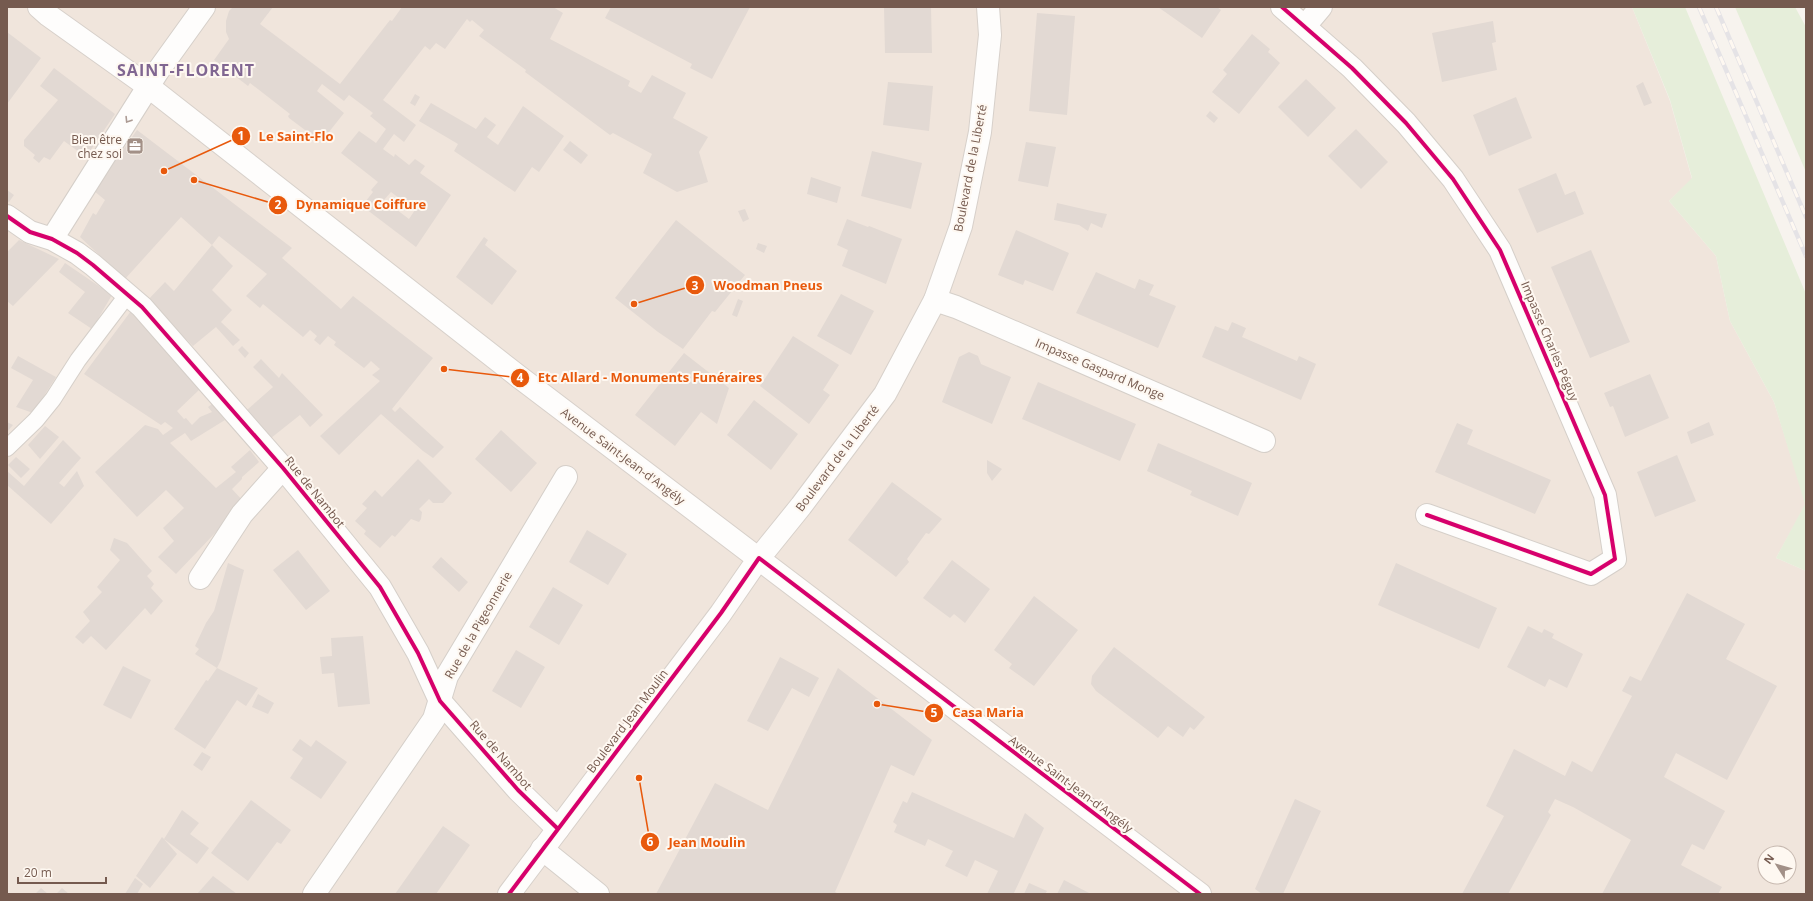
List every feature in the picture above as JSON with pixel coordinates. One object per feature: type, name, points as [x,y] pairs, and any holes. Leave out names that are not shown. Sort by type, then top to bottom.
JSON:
[{"type":"street","name":"Avenue Saint-Jean-d'Angély","points":[[23,7],[43,11],[149,87],[518,376],[1200,894]]},
{"type":"street","points":[[52,239],[149,87],[204,7]]},
{"type":"street","name":"Boulevard de la Liberté","points":[[759,558],[801,506],[885,394],[935,300],[961,226],[980,132],[990,35],[988,7]]},
{"type":"street","name":"Impasse Charles Péguy","points":[[1282,7],[1352,68],[1406,122],[1454,179],[1500,250],[1605,495],[1614,559],[1591,574],[1427,515]]},
{"type":"street","points":[[1305,26],[1321,7]]},
{"type":"street","name":"Rue de Nambot","points":[[7,216],[30,232],[52,239],[93,265],[142,307],[283,468],[380,587],[418,653],[440,701],[518,790],[558,829]]},
{"type":"street","name":"Impasse Gaspard Monge","points":[[935,300],[956,307],[1264,441]]},
{"type":"street","name":"Rue de Nambot","points":[[200,578],[242,514],[283,468]]},
{"type":"street","name":"Rue de la Pigeonnerie","points":[[314,894],[434,719],[447,676],[566,477]]},
{"type":"street","name":"Boulevard Jean Moulin","points":[[509,894],[721,613],[759,558]]},
{"type":"street","points":[[542,849],[598,894]]},
{"type":"lane","points":[[7,448],[36,420],[53,398],[78,360],[128,294]]},
{"type":"shaded area","points":[[7,7],[1632,7],[1670,101],[1692,179],[1669,201],[1716,256],[1730,321],[1774,402],[1806,504],[1776,558],[1806,571],[1806,894],[7,894]]},
{"type":"green space","points":[[1632,7],[1685,7],[1806,294],[1806,571],[1776,558],[1805,504],[1774,402],[1730,321],[1716,256],[1669,201],[1692,178],[1670,100]]},
{"type":"green space","points":[[1735,7],[1795,7],[1806,27],[1806,172]]},
{"type":"building","points":[[233,7],[273,7],[260,24],[340,84],[402,7],[553,7],[563,13],[550,39],[630,81],[628,86],[641,93],[652,75],[686,93],[673,118],[708,137],[699,152],[708,182],[677,192],[643,173],[652,154],[613,133],[610,135],[525,72],[526,70],[479,36],[484,30],[472,20],[470,22],[467,19],[445,49],[436,43],[430,50],[425,46],[383,100],[416,125],[404,142],[394,134],[383,149],[394,157],[395,154],[409,165],[415,159],[425,166],[420,173],[451,195],[416,247],[362,206],[373,192],[371,190],[378,182],[341,153],[359,131],[376,143],[386,129],[370,116],[373,113],[349,95],[344,101],[322,84],[317,91],[344,113],[321,142],[289,118],[288,116],[290,114],[250,83],[248,86],[214,60],[229,39],[226,32],[226,21],[229,11]],"holes":[[[391,192],[415,210],[409,219],[384,200]]]},
{"type":"building","points":[[611,7],[750,7],[712,79],[690,68],[692,64],[605,18]]},
{"type":"building","points":[[884,7],[931,7],[932,53],[885,53]]},
{"type":"building","points":[[1158,7],[1217,7],[1221,10],[1202,38]]},
{"type":"building","points":[[1037,13],[1075,16],[1067,115],[1029,111]]},
{"type":"building","points":[[1493,21],[1496,42],[1492,43],[1497,70],[1442,82],[1432,33]]},
{"type":"building","points":[[7,32],[41,58],[7,104]]},
{"type":"building","points":[[1252,34],[1270,49],[1268,52],[1280,63],[1239,114],[1212,92],[1227,74],[1223,70]]},
{"type":"building","points":[[54,68],[115,114],[86,157],[64,141],[50,160],[44,157],[39,163],[33,158],[35,155],[24,146],[24,140],[58,100],[40,86]]},
{"type":"building","points":[[1306,79],[1336,108],[1308,137],[1278,107]]},
{"type":"building","points":[[888,82],[933,86],[929,131],[883,125]]},
{"type":"building","points":[[1643,82],[1652,103],[1644,106],[1636,86]]},
{"type":"building","points":[[415,94],[420,97],[415,106],[410,103]]},
{"type":"building","points":[[1516,97],[1532,138],[1489,156],[1473,115]]},
{"type":"building","points":[[431,103],[476,129],[485,117],[496,125],[487,137],[498,145],[523,106],[564,136],[539,172],[532,167],[515,192],[454,151],[458,144],[419,121]]},
{"type":"building","points":[[1210,111],[1218,118],[1214,123],[1206,116]]},
{"type":"building","points":[[1356,129],[1388,162],[1361,189],[1328,156]]},
{"type":"building","points":[[137,130],[292,248],[282,258],[341,309],[353,296],[433,358],[392,409],[395,412],[400,407],[444,447],[433,458],[381,414],[339,455],[320,436],[380,381],[372,375],[380,369],[371,361],[364,368],[334,345],[336,342],[328,336],[320,345],[314,340],[317,336],[310,330],[303,337],[263,304],[260,308],[246,296],[267,274],[219,236],[212,245],[181,217],[125,279],[80,237],[93,213],[96,215],[105,200],[94,191]]},
{"type":"building","points":[[570,141],[588,155],[581,164],[563,150]]},
{"type":"building","points":[[1026,142],[1056,147],[1048,187],[1018,181]]},
{"type":"building","points":[[872,151],[922,163],[911,209],[861,196]]},
{"type":"building","points":[[1556,173],[1565,195],[1575,191],[1584,214],[1537,233],[1518,189]]},
{"type":"building","points":[[811,177],[841,187],[837,203],[807,194]]},
{"type":"building","points":[[7,190],[14,195],[9,202],[7,201]]},
{"type":"building","points":[[1057,203],[1107,214],[1102,228],[1091,223],[1088,231],[1079,225],[1054,220]]},
{"type":"building","points":[[745,209],[749,219],[743,222],[738,211]]},
{"type":"building","points":[[847,219],[902,239],[886,284],[842,266],[848,250],[837,245]]},
{"type":"building","points":[[676,220],[745,275],[715,312],[712,311],[683,349],[658,332],[615,298]]},
{"type":"building","points":[[1016,230],[1069,253],[1053,291],[1025,280],[1023,285],[998,275]]},
{"type":"building","points":[[484,237],[488,240],[485,245],[517,271],[492,305],[456,277]]},
{"type":"building","points":[[19,240],[59,259],[13,306],[7,301],[7,252]]},
{"type":"building","points":[[758,243],[767,246],[764,253],[756,249]]},
{"type":"building","points":[[212,245],[233,266],[212,290],[232,310],[221,322],[240,340],[233,346],[216,327],[193,346],[147,301],[165,282],[174,291]]},
{"type":"building","points":[[1591,250],[1630,342],[1590,358],[1551,267]]},
{"type":"building","points":[[65,263],[112,295],[92,329],[68,313],[85,292],[59,272]]},
{"type":"building","points":[[1096,272],[1135,289],[1139,279],[1154,285],[1149,295],[1176,306],[1158,348],[1076,313]]},
{"type":"building","points":[[841,294],[874,311],[851,355],[817,336]]},
{"type":"building","points":[[738,299],[743,301],[737,317],[732,315]]},
{"type":"building","points":[[131,311],[200,389],[177,411],[192,425],[200,417],[212,412],[208,407],[212,404],[225,420],[191,441],[185,433],[170,443],[216,488],[236,472],[231,467],[250,450],[259,462],[242,477],[242,479],[232,489],[243,501],[238,509],[176,574],[158,557],[174,541],[163,528],[184,508],[166,490],[137,517],[95,472],[145,425],[158,429],[163,435],[173,428],[165,422],[161,425],[84,374]]},
{"type":"building","points":[[1232,322],[1246,328],[1242,337],[1297,361],[1299,356],[1316,364],[1301,400],[1202,357],[1215,326],[1228,331]]},
{"type":"building","points":[[793,336],[839,365],[823,390],[830,395],[809,424],[760,386]]},
{"type":"building","points":[[242,346],[249,353],[245,358],[238,350]]},
{"type":"building","points":[[969,352],[978,356],[981,364],[1011,377],[992,424],[942,402],[959,357]]},
{"type":"building","points":[[684,353],[729,388],[717,424],[701,412],[675,446],[635,415]]},
{"type":"building","points":[[18,356],[56,377],[33,413],[16,407],[33,380],[11,368]]},
{"type":"building","points":[[261,359],[279,378],[282,373],[323,415],[310,427],[300,415],[271,438],[247,410],[273,387],[253,367]]},
{"type":"building","points":[[1650,374],[1669,418],[1625,437],[1613,406],[1610,407],[1604,393]]},
{"type":"building","points":[[1038,382],[1136,424],[1120,461],[1022,419]]},
{"type":"building","points":[[754,400],[798,434],[771,470],[727,435]]},
{"type":"building","points":[[7,422],[13,425],[7,432]]},
{"type":"building","points":[[1709,422],[1714,435],[1691,444],[1687,432]]},
{"type":"building","points":[[1457,423],[1473,430],[1467,444],[1551,480],[1535,514],[1435,472]]},
{"type":"building","points":[[45,426],[59,437],[40,459],[28,445]]},
{"type":"building","points":[[501,430],[537,463],[511,492],[475,459]]},
{"type":"building","points":[[63,440],[81,458],[59,483],[64,487],[77,471],[84,486],[51,524],[7,485],[7,471],[24,486]]},
{"type":"building","points":[[1158,443],[1252,483],[1238,516],[1190,495],[1192,491],[1147,471]]},
{"type":"building","points":[[1677,455],[1696,501],[1655,517],[1637,472]]},
{"type":"building","points":[[16,457],[30,469],[21,478],[8,465]]},
{"type":"building","points":[[418,459],[452,493],[443,503],[433,503],[429,499],[419,509],[422,512],[419,522],[411,519],[395,537],[392,535],[380,548],[364,534],[366,531],[355,521],[367,508],[362,504],[375,490],[382,497]]},
{"type":"building","points":[[987,460],[1002,469],[992,481],[987,473]]},
{"type":"building","points":[[892,482],[942,519],[929,534],[926,533],[907,559],[909,562],[896,577],[848,540]]},
{"type":"building","points":[[587,530],[627,554],[608,585],[569,562]]},
{"type":"building","points":[[114,538],[127,543],[152,571],[147,576],[154,584],[151,588],[163,601],[151,615],[145,608],[106,650],[91,636],[83,644],[75,637],[90,621],[83,612],[102,592],[97,587],[120,560],[110,550]]},
{"type":"building","points":[[298,550],[330,591],[306,610],[273,570]]},
{"type":"building","points":[[441,557],[468,582],[459,592],[432,567]]},
{"type":"building","points":[[952,560],[990,589],[965,623],[954,614],[950,618],[923,598]]},
{"type":"building","points":[[228,563],[244,570],[221,660],[217,668],[195,654],[199,649],[195,646],[206,623],[214,611]]},
{"type":"building","points":[[1396,563],[1497,608],[1479,649],[1378,605]]},
{"type":"building","points":[[553,587],[583,605],[559,645],[529,627]]},
{"type":"building","points":[[1687,593],[1745,624],[1726,659],[1777,686],[1727,780],[1676,753],[1664,777],[1725,811],[1704,850],[1692,844],[1681,865],[1722,887],[1718,894],[1602,894],[1631,840],[1573,807],[1555,799],[1548,812],[1551,815],[1508,894],[1462,894],[1504,816],[1486,806],[1514,749],[1565,776],[1572,761],[1592,772],[1632,696],[1622,691],[1630,676],[1641,681]]},
{"type":"building","points":[[1034,596],[1078,630],[1034,686],[1009,668],[1012,664],[994,650]]},
{"type":"building","points":[[1528,626],[1542,633],[1544,629],[1554,634],[1552,638],[1583,654],[1567,688],[1549,679],[1545,687],[1507,667]]},
{"type":"building","points":[[363,636],[370,704],[338,707],[334,673],[322,674],[320,657],[332,656],[331,638]]},
{"type":"building","points":[[1114,647],[1205,717],[1194,730],[1190,727],[1183,737],[1168,726],[1158,738],[1096,691],[1091,684],[1092,676]]},
{"type":"building","points":[[516,650],[545,667],[521,708],[492,691]]},
{"type":"building","points":[[780,657],[819,678],[809,697],[792,688],[768,731],[747,721]]},
{"type":"building","points":[[123,666],[151,680],[131,719],[103,705]]},
{"type":"building","points":[[217,668],[258,688],[246,706],[237,700],[205,749],[174,729],[206,680],[208,681]]},
{"type":"building","points":[[838,668],[932,740],[914,776],[891,765],[835,892],[839,894],[656,894],[715,783],[768,810]]},
{"type":"building","points":[[258,694],[274,703],[268,714],[252,707]]},
{"type":"building","points":[[300,739],[311,747],[316,740],[347,762],[321,799],[290,778],[303,758],[292,750]]},
{"type":"building","points":[[202,752],[211,757],[202,771],[193,765]]},
{"type":"building","points":[[912,792],[1014,838],[1025,813],[1044,828],[1014,893],[987,894],[998,871],[975,860],[967,877],[945,866],[953,851],[928,839],[925,846],[894,832],[897,825],[893,822],[903,801],[907,803]]},
{"type":"building","points":[[1295,799],[1321,811],[1283,894],[1262,894],[1255,889]]},
{"type":"building","points":[[251,800],[291,830],[281,844],[277,842],[248,881],[211,853]]},
{"type":"building","points":[[182,810],[199,823],[190,834],[209,848],[197,864],[164,839]]},
{"type":"building","points":[[443,826],[470,845],[436,894],[395,894]]},
{"type":"building","points":[[162,837],[177,854],[150,888],[136,876]]},
{"type":"building","points":[[213,876],[237,894],[197,894]]},
{"type":"building","points":[[135,878],[143,884],[137,894],[125,894]]},
{"type":"building","points":[[1064,880],[1091,894],[1057,894]]},
{"type":"building","points":[[1029,883],[1047,891],[1045,894],[1024,894]]},
{"type":"building","points":[[41,888],[48,894],[35,894]]},
{"type":"building","points":[[62,888],[69,894],[56,894]]},
{"type":"railway","points":[[1699,7],[1806,256]]},
{"type":"railway","points":[[1716,7],[1806,217]]},
{"type":"cycle path","points":[[1282,7],[1352,68],[1406,123],[1453,179],[1500,250],[1605,495],[1615,559],[1591,574],[1427,515]]},
{"type":"cycle path","points":[[7,216],[30,232],[52,239],[77,253],[142,307],[283,468],[380,587],[418,653],[440,701],[518,790],[558,829]]},
{"type":"cycle path","points":[[509,894],[721,613],[759,558],[1200,894]]},
{"type":"place","name":"Bien être chez soi","points":[[135,146]]},
{"type":"place","name":"Le Saint-Flo","points":[[164,171]]},
{"type":"place","name":"Dynamique Coiffure","points":[[194,180]]},
{"type":"place","name":"Woodman Pneus","points":[[634,304]]},
{"type":"place","name":"Etc Allard - Monuments Funéraires","points":[[444,369]]},
{"type":"place","name":"Casa Maria","points":[[877,704]]},
{"type":"place","name":"Jean Moulin","points":[[639,778]]},
{"type":"district","name":"SAINT-FLORENT","points":[[186,70]]}]
